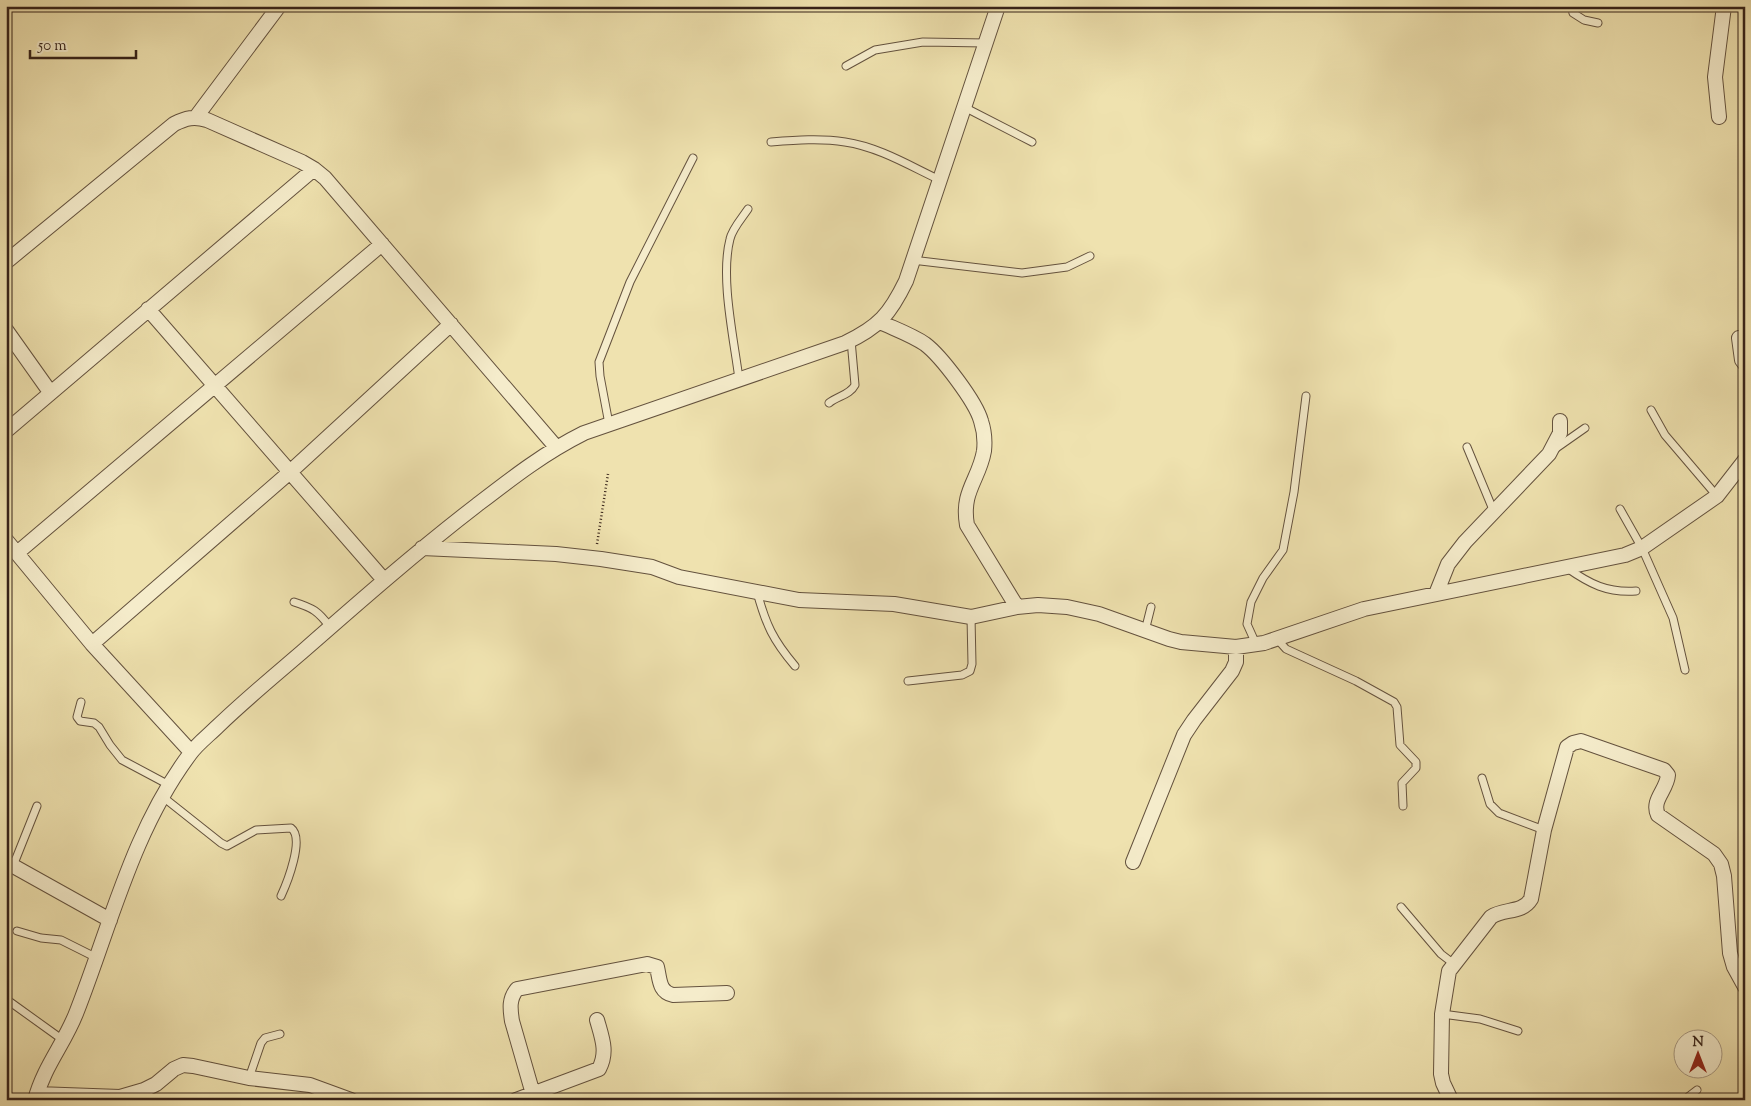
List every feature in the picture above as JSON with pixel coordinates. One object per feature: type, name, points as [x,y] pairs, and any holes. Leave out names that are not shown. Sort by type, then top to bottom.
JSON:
[{"type":"street","points":[[196,117],[279,6]]},
{"type":"street","points":[[351,1100],[310,1085],[249,1078],[183,1065],[174,1069],[156,1084],[144,1090],[120,1097],[36,1097],[42,1078],[72,1024],[126,872],[166,791],[191,752],[236,709],[422,548],[528,466],[556,447],[584,433],[851,340],[880,322],[894,304],[906,280],[998,6]]},
{"type":"street","points":[[1719,117],[1715,77],[1724,6]]},
{"type":"street","points":[[6,262],[174,124],[196,117],[207,120],[314,169],[325,178],[556,447]]},
{"type":"street","points":[[6,431],[314,169]]},
{"type":"street","points":[[16,553],[382,244]]},
{"type":"street","points":[[148,309],[384,580]]},
{"type":"street","points":[[880,322],[923,343],[936,354],[974,405],[982,421],[984,452],[966,499],[967,524],[1017,607]]},
{"type":"street","points":[[92,644],[290,472],[451,324]]},
{"type":"street","points":[[6,330],[50,392]]},
{"type":"street","points":[[1739,338],[1742,360],[1745,364]]},
{"type":"street","points":[[1436,594],[1448,564],[1465,542],[1549,454],[1560,433],[1560,421]]},
{"type":"street","points":[[422,548],[556,554],[595,558],[652,566],[680,577],[799,600],[894,604],[971,616],[1038,605],[1083,610],[1182,642],[1236,647],[1277,639],[1364,609],[1625,556],[1642,548],[1717,496],[1745,460]]},
{"type":"street","points":[[6,540],[92,644],[191,752]]},
{"type":"street","points":[[1133,862],[1184,735],[1232,671],[1236,662],[1236,647]]},
{"type":"street","points":[[1451,1100],[1441,1074],[1442,1014],[1447,980],[1454,964],[1491,917],[1497,912],[1522,909],[1528,905],[1531,899],[1544,830],[1568,747],[1572,743],[1581,741],[1664,770],[1668,775],[1668,781],[1656,802],[1655,809],[1658,815],[1714,854],[1721,864],[1724,876],[1730,954],[1734,967],[1745,987]]},
{"type":"street","points":[[9,866],[110,920]]},
{"type":"street","points":[[533,1094],[510,1009],[511,997],[517,989],[647,964],[657,967],[662,990],[673,996],[727,993]]},
{"type":"street","points":[[516,1100],[599,1069],[603,1061],[604,1045],[597,1020]]},
{"type":"lane","points":[[1571,6],[1573,13],[1584,20],[1598,23]]},
{"type":"lane","points":[[846,66],[875,50],[885,48],[923,42],[986,43]]},
{"type":"lane","points":[[964,107],[1032,142]]},
{"type":"lane","points":[[771,142],[808,139],[846,142],[882,152],[940,180]]},
{"type":"lane","points":[[609,424],[599,362],[630,282],[693,158]]},
{"type":"lane","points":[[739,379],[727,289],[728,253],[730,237],[748,209]]},
{"type":"lane","points":[[912,260],[1022,272],[1067,267],[1090,256]]},
{"type":"lane","points":[[829,402],[836,397],[848,393],[855,385],[851,340]]},
{"type":"lane","points":[[1256,644],[1246,624],[1251,602],[1264,578],[1283,550],[1294,492],[1306,396]]},
{"type":"lane","points":[[1651,410],[1666,435],[1717,496]]},
{"type":"lane","points":[[1549,454],[1585,428]]},
{"type":"lane","points":[[1467,447],[1494,513]]},
{"type":"lane","points":[[1620,509],[1642,548],[1673,618],[1685,670]]},
{"type":"lane","points":[[1567,568],[1587,582],[1608,590],[1621,592],[1636,591]]},
{"type":"lane","points":[[757,592],[768,629],[778,647],[795,666]]},
{"type":"lane","points":[[294,602],[312,608],[320,614],[330,627]]},
{"type":"lane","points":[[1146,631],[1151,607]]},
{"type":"lane","points":[[908,682],[962,675],[970,671],[972,664],[971,616]]},
{"type":"lane","points":[[1277,639],[1286,649],[1394,702],[1397,707],[1400,745],[1416,762],[1416,768],[1402,783],[1403,806]]},
{"type":"lane","points":[[80,702],[77,717],[80,721],[94,723],[99,726],[110,745],[122,760],[166,791],[221,843],[227,846],[256,830],[291,828],[295,831],[297,837],[292,870],[281,896]]},
{"type":"lane","points":[[1482,778],[1490,804],[1499,813],[1544,830]]},
{"type":"lane","points":[[9,866],[37,806]]},
{"type":"lane","points":[[1401,907],[1441,954],[1454,964]]},
{"type":"lane","points":[[17,931],[41,938],[61,940],[97,958]]},
{"type":"lane","points":[[6,999],[63,1040]]},
{"type":"lane","points":[[1442,1014],[1480,1019],[1518,1031]]},
{"type":"lane","points":[[249,1078],[261,1043],[265,1038],[280,1034]]},
{"type":"lane","points":[[1684,1100],[1697,1090]]},
{"type":"path","points":[[595,558],[608,474]]}]
